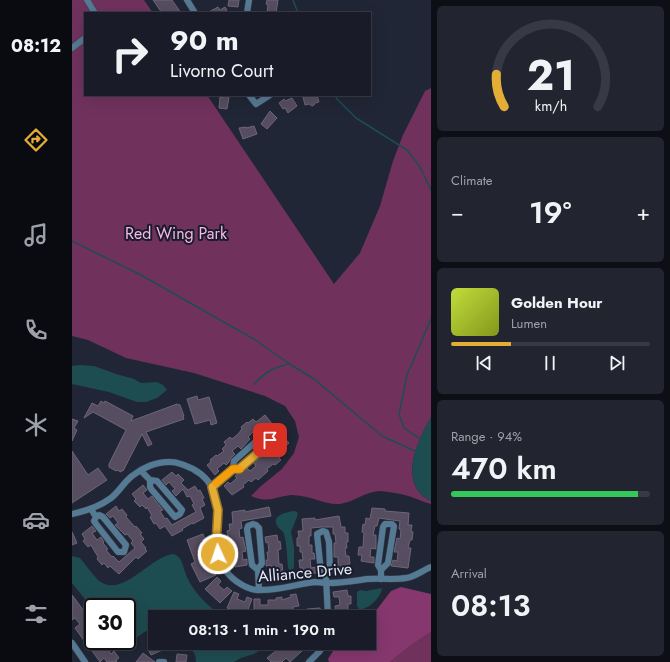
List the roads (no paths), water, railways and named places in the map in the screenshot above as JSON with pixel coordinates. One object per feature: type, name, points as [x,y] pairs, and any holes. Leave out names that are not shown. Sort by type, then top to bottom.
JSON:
[{"type":"street","points":[[87,0],[94,12]]},
{"type":"street","points":[[187,0],[195,12]]},
{"type":"street","points":[[247,12],[249,0]]},
{"type":"street","points":[[72,48],[84,39]]},
{"type":"street","points":[[251,96],[256,104],[268,96]]},
{"type":"street","points":[[212,487],[233,469],[239,469],[269,443],[270,440],[268,437],[262,436],[234,461],[233,469]]},
{"type":"street","name":"Alliance Drive","points":[[72,514],[91,509],[110,498],[132,476],[156,463],[178,463],[197,471],[212,487],[218,510],[216,546],[218,554],[226,572],[236,581],[251,589],[269,590],[326,580],[352,582],[367,579],[407,578],[431,568]]},
{"type":"street","points":[[141,471],[150,480],[157,481],[182,510],[180,514],[175,517],[150,488],[150,480]]},
{"type":"street","points":[[91,509],[96,517],[94,521],[96,524],[118,552],[124,552],[126,545],[102,517],[96,517]]},
{"type":"street","points":[[258,570],[252,565],[247,529],[248,526],[254,524],[259,528],[262,563],[258,570],[259,590]]},
{"type":"street","points":[[381,570],[388,564],[394,526],[392,524],[385,524],[383,527],[378,565],[381,570],[381,579]]},
{"type":"street","points":[[326,580],[321,572],[317,534],[323,531],[326,532],[329,542],[330,570],[326,580],[328,610]]},
{"type":"street","points":[[72,643],[85,662]]},
{"type":"street","points":[[309,662],[320,650]]},
{"type":"street","points":[[159,662],[164,662]]},
{"type":"waterway","points":[[293,0],[298,12]]},
{"type":"waterway","points":[[336,96],[356,118],[407,150],[420,167],[431,190]]},
{"type":"waterway","points":[[72,241],[141,275],[257,341],[314,379],[382,436],[415,451]]},
{"type":"waterway","points":[[419,438],[404,428],[399,414],[407,375],[431,319]]},
{"type":"waterway","points":[[254,384],[268,372],[288,363]]},
{"type":"park label","name":"Red Wing Park","points":[[176,233]]}]
